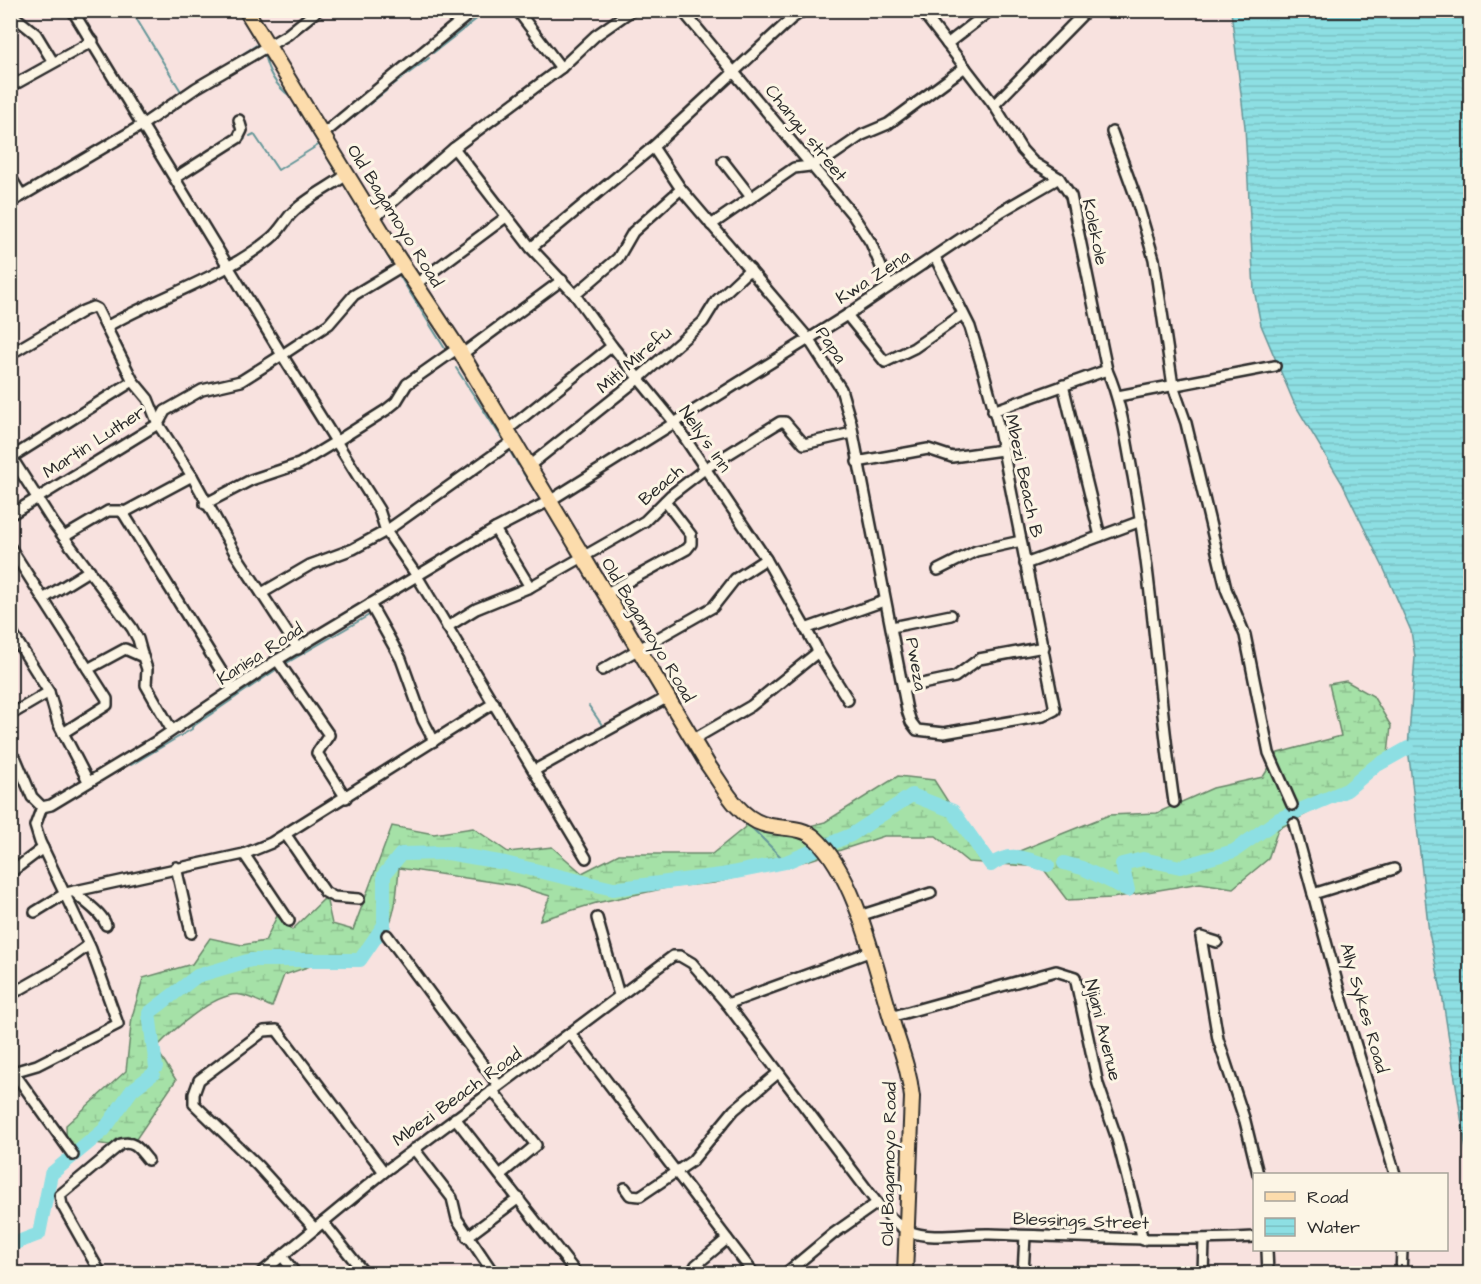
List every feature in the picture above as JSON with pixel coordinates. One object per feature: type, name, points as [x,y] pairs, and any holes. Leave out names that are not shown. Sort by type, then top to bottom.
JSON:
[{"type":"main road","name":"Old Bagamoyo Road","points":[[246,10],[266,46],[404,266],[460,351],[708,765],[737,807],[753,820],[806,832],[815,837],[831,855],[840,871],[859,916],[907,1064],[912,1097],[905,1274]]},
{"type":"street","points":[[10,203],[287,35],[318,10]]},
{"type":"street","points":[[322,135],[474,10]]},
{"type":"street","points":[[517,10],[561,68]]},
{"type":"street","points":[[374,218],[454,148],[561,68],[595,36],[632,10]]},
{"type":"street","name":"Changu street","points":[[682,10],[852,214],[871,243],[890,286]]},
{"type":"street","points":[[531,248],[653,147],[734,70],[804,10]]},
{"type":"street","points":[[921,10],[994,105],[1022,150],[1033,162],[1059,178]]},
{"type":"street","points":[[946,44],[991,10]]},
{"type":"street","points":[[994,105],[1087,10]]},
{"type":"street","points":[[76,12],[282,355],[380,510],[386,531],[417,576],[586,858]]},
{"type":"street","points":[[10,13],[36,34],[53,62]]},
{"type":"street","points":[[10,87],[93,41]]},
{"type":"street","points":[[711,225],[794,168],[810,166],[830,157],[862,135],[888,124],[965,67]]},
{"type":"street","points":[[176,178],[238,138],[242,130],[239,120]]},
{"type":"street","points":[[1112,132],[1136,198],[1154,259],[1173,386],[1186,423],[1226,589],[1245,635],[1269,753],[1292,806]]},
{"type":"street","name":"Papa","points":[[653,147],[681,189],[808,338],[841,389],[858,462]]},
{"type":"street","name":"Nelly's Inn","points":[[454,148],[506,217],[531,248],[562,279],[612,346],[674,422],[766,559],[818,652],[848,700]]},
{"type":"street","points":[[723,161],[751,197]]},
{"type":"street","points":[[108,326],[144,305],[169,297],[228,266],[271,238],[292,213],[348,174]]},
{"type":"street","points":[[10,176],[22,196]]},
{"type":"street","name":"Kwa Zena","points":[[551,500],[847,315],[1002,211],[1059,178]]},
{"type":"street","name":"Kolekole","points":[[1059,178],[1071,196],[1107,370],[1118,396],[1142,521],[1174,802]]},
{"type":"street","points":[[575,295],[618,258],[633,232],[681,189]]},
{"type":"street","points":[[416,284],[506,217]]},
{"type":"street","name":"Mbezi Beach B","points":[[935,257],[978,351],[1002,450],[1044,647],[1055,710]]},
{"type":"street","name":"Martin Luther","points":[[10,515],[158,424],[165,411],[202,390],[241,381],[329,324],[354,295],[404,266]]},
{"type":"street","name":"Miti Mirefu","points":[[529,465],[638,379],[703,322],[716,301],[750,269]]},
{"type":"street","points":[[206,504],[251,480],[299,464],[337,441],[396,402],[407,384],[460,351],[562,279]]},
{"type":"street","points":[[10,354],[92,307],[98,310],[108,326],[133,381],[148,399],[158,424],[298,649]]},
{"type":"street","points":[[847,315],[885,363],[914,348],[963,314]]},
{"type":"street","points":[[262,593],[310,565],[353,549],[386,531],[510,436],[612,346]]},
{"type":"street","points":[[1118,396],[1275,366]]},
{"type":"street","points":[[993,411],[1107,370]]},
{"type":"street","points":[[133,381],[11,456],[64,537],[132,628],[138,639],[147,669],[146,685],[171,729]]},
{"type":"street","points":[[1063,385],[1100,536]]},
{"type":"street","name":"Beach","points":[[447,627],[476,609],[530,587],[581,555],[645,521],[665,501],[706,468],[780,422],[785,422],[804,444],[852,433]]},
{"type":"street","points":[[858,462],[928,449],[951,458],[1002,450]]},
{"type":"street","name":"Pweza","points":[[858,462],[903,688],[911,722],[917,730],[925,733],[966,729],[1043,716],[1055,710]]},
{"type":"street","points":[[123,513],[192,476]]},
{"type":"street","name":"Kanisa Road","points":[[42,807],[51,805],[370,604],[495,529],[551,500]]},
{"type":"street","points":[[605,594],[691,544],[691,535],[665,501]]},
{"type":"street","points":[[64,537],[108,511],[118,510],[123,513],[233,690]]},
{"type":"street","points":[[1025,564],[1142,521]]},
{"type":"street","points":[[495,529],[530,587]]},
{"type":"street","points":[[938,570],[976,551],[1021,541]]},
{"type":"street","points":[[10,547],[105,695],[107,705],[63,733]]},
{"type":"street","points":[[602,670],[713,607],[735,579],[766,559]]},
{"type":"street","points":[[43,599],[90,570]]},
{"type":"street","points":[[805,629],[884,601]]},
{"type":"street","points":[[370,604],[405,666],[423,720],[434,741]]},
{"type":"street","points":[[892,627],[951,615]]},
{"type":"street","points":[[10,630],[49,692],[63,733],[88,781]]},
{"type":"street","points":[[903,688],[954,677],[979,659],[1044,647]]},
{"type":"street","points":[[88,669],[125,649],[143,657]]},
{"type":"street","points":[[694,739],[751,706],[818,652]]},
{"type":"street","points":[[278,660],[329,735],[317,753],[346,798]]},
{"type":"street","points":[[10,715],[49,692]]},
{"type":"street","points":[[535,770],[668,697]]},
{"type":"street","points":[[35,912],[70,892],[176,867],[244,854],[286,835],[494,703]]},
{"type":"street","points":[[10,755],[16,759],[32,797],[42,807],[35,826],[43,848],[70,892],[118,1024],[37,1065],[12,1070],[73,1155]]},
{"type":"street","name":"Ally Sykes Road","points":[[1294,824],[1395,1173]]},
{"type":"street","points":[[286,835],[326,892],[334,897],[359,898]]},
{"type":"street","points":[[10,873],[43,848]]},
{"type":"street","points":[[244,854],[289,921]]},
{"type":"street","points":[[176,867],[190,933]]},
{"type":"street","points":[[1313,894],[1394,869]]},
{"type":"street","points":[[70,892],[99,914],[106,925]]},
{"type":"street","points":[[859,916],[931,893]]},
{"type":"street","points":[[597,918],[619,995]]},
{"type":"street","points":[[387,935],[536,1145],[500,1175]]},
{"type":"street","points":[[1217,942],[1201,937],[1218,1039],[1245,1121],[1258,1173]]},
{"type":"street","points":[[10,995],[54,970],[89,945]]},
{"type":"street","points":[[869,952],[727,1004],[877,1203],[907,1230]]},
{"type":"street","name":"Mbezi Beach Road","points":[[260,1274],[384,1172],[667,959],[680,957],[692,963],[727,1004]]},
{"type":"street","name":"Njiani Avenue","points":[[890,1017],[1056,971],[1075,977],[1098,1084],[1117,1139],[1143,1240]]},
{"type":"street","points":[[315,1229],[258,1166],[194,1104],[194,1094],[200,1080],[264,1031],[274,1029],[280,1032],[384,1172]]},
{"type":"street","points":[[570,1033],[754,1274]]},
{"type":"street","points":[[625,1188],[630,1195],[640,1196],[692,1161],[743,1100],[778,1073]]},
{"type":"street","points":[[455,1118],[577,1274]]},
{"type":"street","points":[[87,1274],[98,1270],[62,1205],[60,1195],[121,1144],[131,1142],[148,1160]]},
{"type":"street","points":[[414,1149],[452,1198],[457,1219],[494,1274]]},
{"type":"street","points":[[467,1237],[519,1198]]},
{"type":"street","points":[[784,1274],[833,1234],[877,1203]]},
{"type":"street","points":[[323,1222],[365,1274]]},
{"type":"street","name":"Blessings Street","points":[[907,1230],[940,1235],[1143,1240],[1253,1237]]},
{"type":"street","points":[[1023,1274],[1025,1236]]},
{"type":"street","points":[[692,1274],[696,1265],[726,1239]]},
{"type":"street","points":[[1203,1274],[1204,1240]]},
{"type":"street","points":[[1267,1251],[1268,1274]]},
{"type":"street","points":[[1401,1274],[1402,1251]]},
{"type":"street","points":[[282,1256],[296,1274]]},
{"type":"green space","points":[[1346,681],[1373,696],[1391,726],[1387,764],[1351,790],[1278,829],[1268,859],[1233,888],[1200,883],[1112,898],[1067,900],[1042,867],[968,862],[936,836],[884,836],[810,860],[714,883],[671,887],[596,903],[540,920],[550,896],[513,885],[399,868],[392,918],[382,938],[364,961],[325,961],[284,975],[272,1007],[245,996],[231,995],[208,1005],[195,1014],[156,1048],[176,1080],[130,1148],[95,1143],[67,1167],[66,1125],[126,1071],[132,1017],[143,978],[192,964],[210,938],[242,945],[265,941],[277,916],[292,930],[326,897],[332,924],[353,930],[392,826],[434,834],[473,828],[508,852],[552,847],[582,873],[619,854],[712,854],[744,828],[751,819],[795,830],[825,822],[898,776],[934,780],[984,858],[992,862],[1109,815],[1157,813],[1213,788],[1263,777],[1278,753],[1341,736],[1329,684]]},
{"type":"water","points":[[1231,11],[1470,11],[1470,1176],[1442,994],[1429,933],[1408,748],[1415,657],[1411,631],[1342,483],[1294,403],[1261,325],[1254,290],[1245,127]]},
{"type":"waterway","points":[[131,10],[182,93]]},
{"type":"waterway","points":[[221,68],[258,44],[237,10]]},
{"type":"waterway","points":[[433,53],[488,10]]},
{"type":"waterway","points":[[264,54],[273,78],[290,96]]},
{"type":"waterway","points":[[393,85],[429,58]]},
{"type":"waterway","points":[[332,134],[386,91]]},
{"type":"waterway","points":[[146,115],[168,102]]},
{"type":"waterway","points":[[295,105],[339,177]]},
{"type":"waterway","points":[[250,136],[254,134],[278,170],[320,144]]},
{"type":"waterway","points":[[223,153],[245,139]]},
{"type":"waterway","points":[[345,186],[393,265]]},
{"type":"waterway","points":[[399,275],[447,352]]},
{"type":"waterway","points":[[456,368],[505,443]]},
{"type":"waterway","points":[[508,448],[518,465]]},
{"type":"waterway","points":[[523,473],[540,499]]},
{"type":"waterway","points":[[548,513],[576,559]]},
{"type":"waterway","points":[[285,664],[371,614]]},
{"type":"waterway","points":[[131,765],[192,729],[280,667]]},
{"type":"waterway","points":[[633,711],[658,697],[644,672]]},
{"type":"waterway","points":[[663,705],[669,713]]},
{"type":"waterway","points":[[589,706],[604,728]]},
{"type":"waterway","points":[[1064,863],[1082,868],[1128,890],[1122,864],[1143,859],[1180,867],[1234,851],[1279,819],[1347,790],[1374,767],[1408,748]]},
{"type":"waterway","points":[[156,1067],[149,1013],[197,976],[251,960],[360,960],[384,925],[384,875],[401,854],[448,853],[505,863],[613,889],[721,875],[786,862],[851,835],[912,795],[953,811],[991,865],[999,860],[1013,857],[1048,865]]},
{"type":"waterway","points":[[750,826],[786,862]]},
{"type":"waterway","points":[[10,1245],[39,1234],[51,1174],[104,1130],[132,1090],[153,1074]]}]
